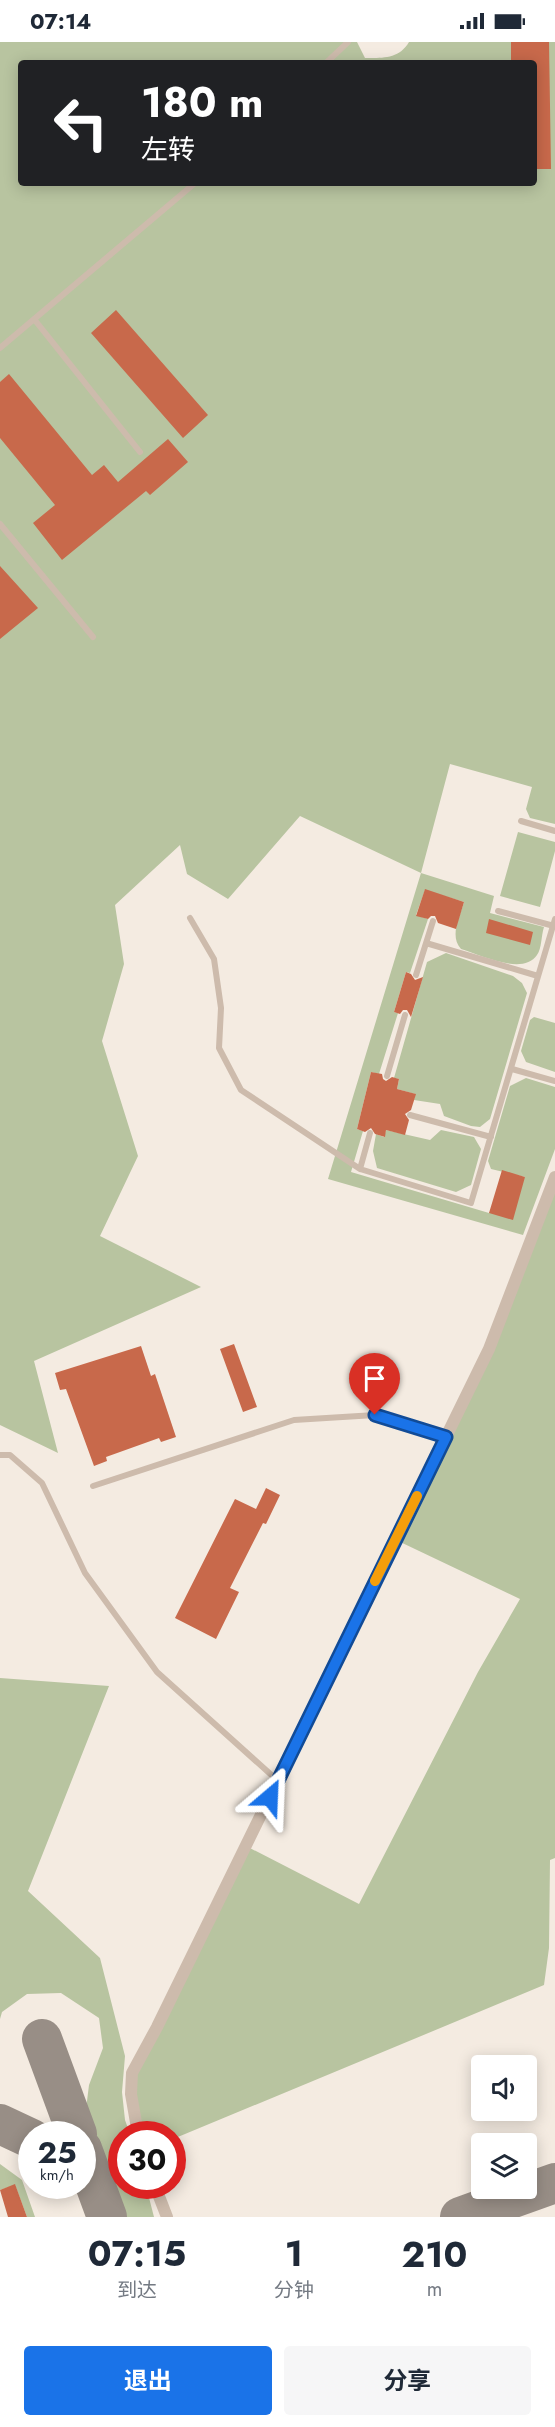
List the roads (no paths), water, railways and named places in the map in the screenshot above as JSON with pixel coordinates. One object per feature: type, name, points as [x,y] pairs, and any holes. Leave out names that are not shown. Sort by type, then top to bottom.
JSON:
[{"type":"street","points":[[135,2121],[130,2094],[132,2073],[157,2027],[489,1349],[555,1177]]},
{"type":"street","points":[[160,2199],[167,2217]]},
{"type":"lane","points":[[329,60],[348,42]]},
{"type":"lane","points":[[0,348],[191,186]]},
{"type":"lane","points":[[34,319],[140,452]]},
{"type":"lane","points":[[0,524],[93,637]]},
{"type":"lane","points":[[521,821],[555,831]]},
{"type":"lane","points":[[190,918],[214,959],[221,1008],[219,1048],[241,1090],[360,1169],[471,1203],[554,924],[498,911]]},
{"type":"lane","points":[[416,975],[433,921]]},
{"type":"lane","points":[[426,944],[538,976]]},
{"type":"lane","points":[[387,1076],[405,1015]]},
{"type":"lane","points":[[512,1069],[555,1082]]},
{"type":"lane","points":[[410,1115],[491,1137]]},
{"type":"lane","points":[[360,1169],[370,1133]]},
{"type":"lane","points":[[93,1485],[294,1420],[375,1415],[446,1437]]},
{"type":"lane","points":[[0,1455],[10,1455],[42,1483],[85,1573],[157,1672],[278,1780]]}]
